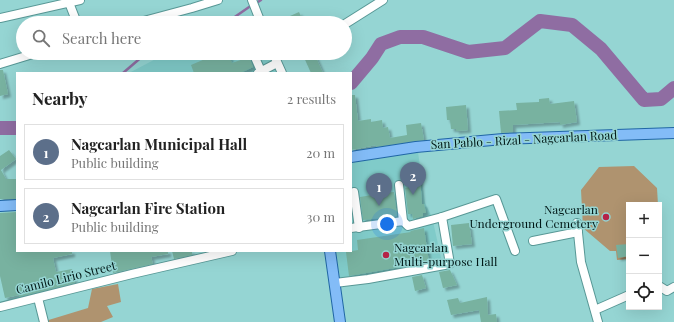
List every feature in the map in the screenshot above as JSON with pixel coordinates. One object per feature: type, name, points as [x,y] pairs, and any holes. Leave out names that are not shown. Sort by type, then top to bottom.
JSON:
[{"type":"main road","name":"San Pablo - Rizal - Nagcarlan Road","points":[[352,158],[416,147],[502,139],[674,133]]},
{"type":"main road","points":[[0,206],[16,205]]},
{"type":"main road","points":[[330,252],[340,322]]},
{"type":"street","points":[[0,18],[80,0]]},
{"type":"street","points":[[163,16],[218,0]]},
{"type":"street","points":[[252,0],[258,16]]},
{"type":"street","points":[[352,20],[383,0]]},
{"type":"street","points":[[69,2],[74,16]]},
{"type":"street","points":[[0,64],[16,59]]},
{"type":"street","points":[[256,60],[260,72],[277,63]]},
{"type":"street","points":[[276,60],[282,72]]},
{"type":"street","points":[[399,185],[403,221],[408,226],[442,217],[496,199],[515,251]]},
{"type":"street","points":[[354,192],[355,228],[403,221]]},
{"type":"street","points":[[335,282],[368,279],[450,264],[442,217]]},
{"type":"street","points":[[577,223],[581,262],[598,322]]},
{"type":"street","points":[[533,241],[578,232]]},
{"type":"street","name":"Camilo Lirio Street","points":[[0,307],[228,252]]},
{"type":"street","points":[[662,289],[667,291],[674,287]]},
{"type":"street","points":[[595,310],[626,296]]},
{"type":"street","points":[[38,298],[44,322]]},
{"type":"shaded area","points":[[154,60],[274,60],[279,72],[131,72]]},
{"type":"shaded area","points":[[418,152],[425,203],[432,217],[442,262],[340,279],[335,252],[352,252],[352,163]]},
{"type":"shaded area","name":"Nagcarlan Underground Cemetery","points":[[634,166],[657,188],[658,202],[626,202],[626,259],[617,260],[616,251],[610,251],[583,228],[581,190],[599,167]]},
{"type":"shaded area","points":[[118,284],[121,302],[107,306],[113,317],[101,322],[42,322],[88,308],[92,289]]},
{"type":"building","points":[[299,12],[301,16],[290,16]]},
{"type":"building","points":[[203,60],[231,60],[232,63],[240,60],[250,60],[253,67],[242,72],[194,72],[191,65]]},
{"type":"building","points":[[305,60],[317,60],[323,72],[311,72]]},
{"type":"building","points":[[0,70],[3,70],[8,94],[0,96]]},
{"type":"building","points":[[352,95],[355,95],[358,121],[371,119],[371,122],[382,120],[383,128],[388,127],[390,138],[407,135],[406,125],[421,123],[424,140],[376,147],[376,145],[352,150]]},
{"type":"building","points":[[549,98],[550,104],[574,101],[577,122],[560,125],[560,122],[513,125],[513,132],[501,133],[499,111],[517,110],[516,103],[539,102],[539,99]]},
{"type":"building","points":[[466,105],[468,130],[456,131],[456,129],[451,129],[450,120],[447,120],[446,107]]},
{"type":"building","points":[[9,150],[16,159],[1,170],[6,179],[16,179],[16,199],[0,199],[0,156]]},
{"type":"building","points":[[420,177],[422,204],[424,204],[426,213],[423,213],[423,216],[413,219],[412,214],[408,214],[405,188],[410,187],[409,178]]},
{"type":"building","points":[[384,189],[384,193],[394,192],[397,216],[363,220],[360,197],[372,195],[371,190]]},
{"type":"building","points":[[16,212],[16,252],[72,252],[72,254],[53,258],[56,272],[72,269],[75,283],[19,297],[19,295],[5,298],[0,276],[0,213]]},
{"type":"building","points":[[469,223],[472,244],[453,246],[451,225]]},
{"type":"building","name":"Nagcarlan Multi-purpose Hall","points":[[424,228],[429,262],[349,276],[346,252],[358,250],[357,240],[411,232],[410,231]]},
{"type":"building","points":[[626,244],[626,257],[618,258],[616,245]]},
{"type":"building","points":[[110,252],[168,252],[168,254],[151,257],[153,264],[113,273]]},
{"type":"building","points":[[172,252],[192,252],[192,255],[174,259]]},
{"type":"building","points":[[450,270],[457,285],[443,288],[439,272]]},
{"type":"building","points":[[422,275],[426,288],[415,291],[412,277]]},
{"type":"building","points":[[487,297],[488,315],[496,314],[497,322],[481,322],[479,310],[451,315],[447,300],[458,298],[460,303]]},
{"type":"waterway","points":[[236,16],[252,5]]},
{"type":"waterway","points":[[352,82],[372,58],[381,44],[400,37],[423,37],[468,52],[505,48],[540,21],[572,25],[601,49],[644,100],[661,99],[674,88]]},
{"type":"waterway","points":[[124,72],[138,60]]},
{"type":"waterway","points":[[0,128],[16,128]]},
{"type":"place","name":"Nagcarlan Fire Station","points":[[413,195]]},
{"type":"place","name":"Nagcarlan Municipal Hall","points":[[379,206]]},
{"type":"place","name":"Nagcarlan Underground Cemetery","points":[[606,217]]},
{"type":"place","name":"Nagcarlan Multi-purpose Hall","points":[[386,255]]}]
